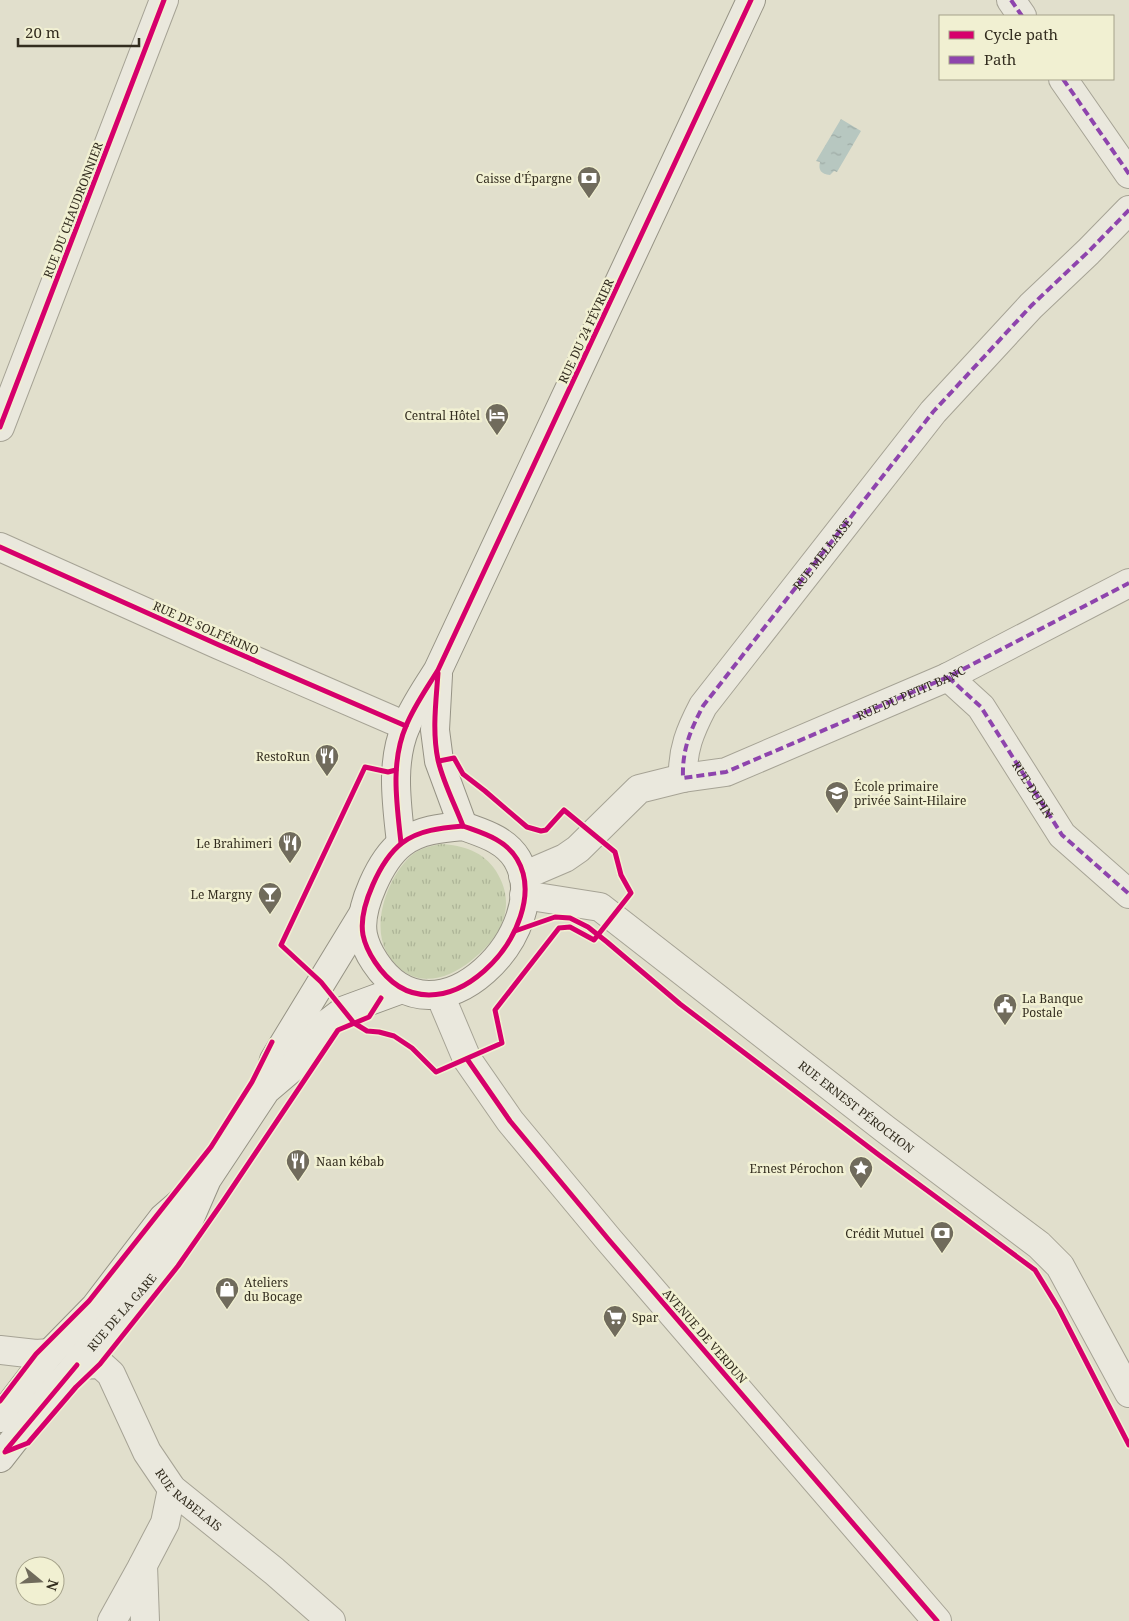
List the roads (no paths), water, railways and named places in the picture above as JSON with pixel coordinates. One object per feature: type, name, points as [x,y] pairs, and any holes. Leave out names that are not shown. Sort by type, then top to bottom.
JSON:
[{"type":"street","name":"RUE DU CHAUDRONNIER","points":[[0,427],[164,0]]},
{"type":"street","name":"RUE DU 24 FÉVRIER","points":[[401,843],[396,770],[399,749],[406,726],[438,670],[751,0]]},
{"type":"street","points":[[1011,0],[1021,15]]},
{"type":"street","points":[[1064,80],[1129,174]]},
{"type":"street","name":"RUE MELLAISE","points":[[683,778],[683,762],[689,732],[703,706],[933,412],[1031,306],[1129,210]]},
{"type":"street","name":"RUE DE SOLFÉRINO","points":[[0,547],[406,726]]},
{"type":"street","name":"RUE DU PETIT BANC","points":[[683,778],[726,772],[948,677],[1129,584]]},
{"type":"street","name":"RUE DU 24 FÉVRIER","points":[[438,670],[435,730],[437,754],[463,826]]},
{"type":"street","name":"RUE DUPIN","points":[[948,677],[981,707],[1062,835],[1129,894]]},
{"type":"street","points":[[524,886],[578,849],[639,789],[683,778]]},
{"type":"street","points":[[463,826],[492,837],[504,845],[516,858],[524,886],[522,911],[515,931],[501,952],[486,969],[462,988],[440,995],[414,994],[402,989],[387,977],[367,949],[362,933],[364,914],[370,892],[389,856],[401,843],[428,831],[463,826]]},
{"type":"street","name":"RUE ERNEST PÉROCHON","points":[[524,886],[600,908],[884,1128],[1039,1245],[1060,1266],[1129,1393]]},
{"type":"street","name":"RUE DE LA GARE","points":[[266,1090],[274,1060],[364,914]]},
{"type":"street","name":"RUE DE LA GARE","points":[[0,1458],[147,1282],[183,1234],[207,1179],[266,1090],[293,1067],[324,1026],[345,1010],[402,989]]},
{"type":"street","name":"AVENUE DE VERDUN","points":[[440,995],[467,1059],[510,1121],[936,1621]]},
{"type":"street","name":"RUE DE LA GARE","points":[[0,1418],[50,1353],[95,1307],[163,1218],[207,1179]]},
{"type":"street","points":[[0,1350],[36,1354],[50,1353]]},
{"type":"street","name":"RUE RABELAIS","points":[[77,1364],[100,1364],[111,1374],[147,1452],[172,1489],[274,1571],[331,1621]]},
{"type":"street","points":[[112,1621],[165,1524],[172,1489]]},
{"type":"street","points":[[143,1565],[145,1621]]},
{"type":"water","points":[[841,119],[861,131],[837,172],[834,171],[830,175],[822,173],[819,167],[820,162],[816,161]]},
{"type":"place","name":"Caisse d'Épargne","points":[[589,199]]},
{"type":"place","name":"Central Hôtel","points":[[497,436]]},
{"type":"place","name":"RestoRun","points":[[327,777]]},
{"type":"place","name":"École primaire privée Saint-Hilaire","points":[[837,814]]},
{"type":"place","name":"Le Brahimeri","points":[[290,864]]},
{"type":"place","name":"Le Margny","points":[[270,915]]},
{"type":"place","name":"La Banque Postale","points":[[1005,1026]]},
{"type":"place","name":"Naan kébab","points":[[298,1182]]},
{"type":"place","name":"Ernest Pérochon","points":[[861,1189]]},
{"type":"place","name":"Crédit Mutuel","points":[[942,1254]]},
{"type":"place","name":"Ateliers du Bocage","points":[[227,1310]]},
{"type":"place","name":"Spar","points":[[615,1338]]}]
